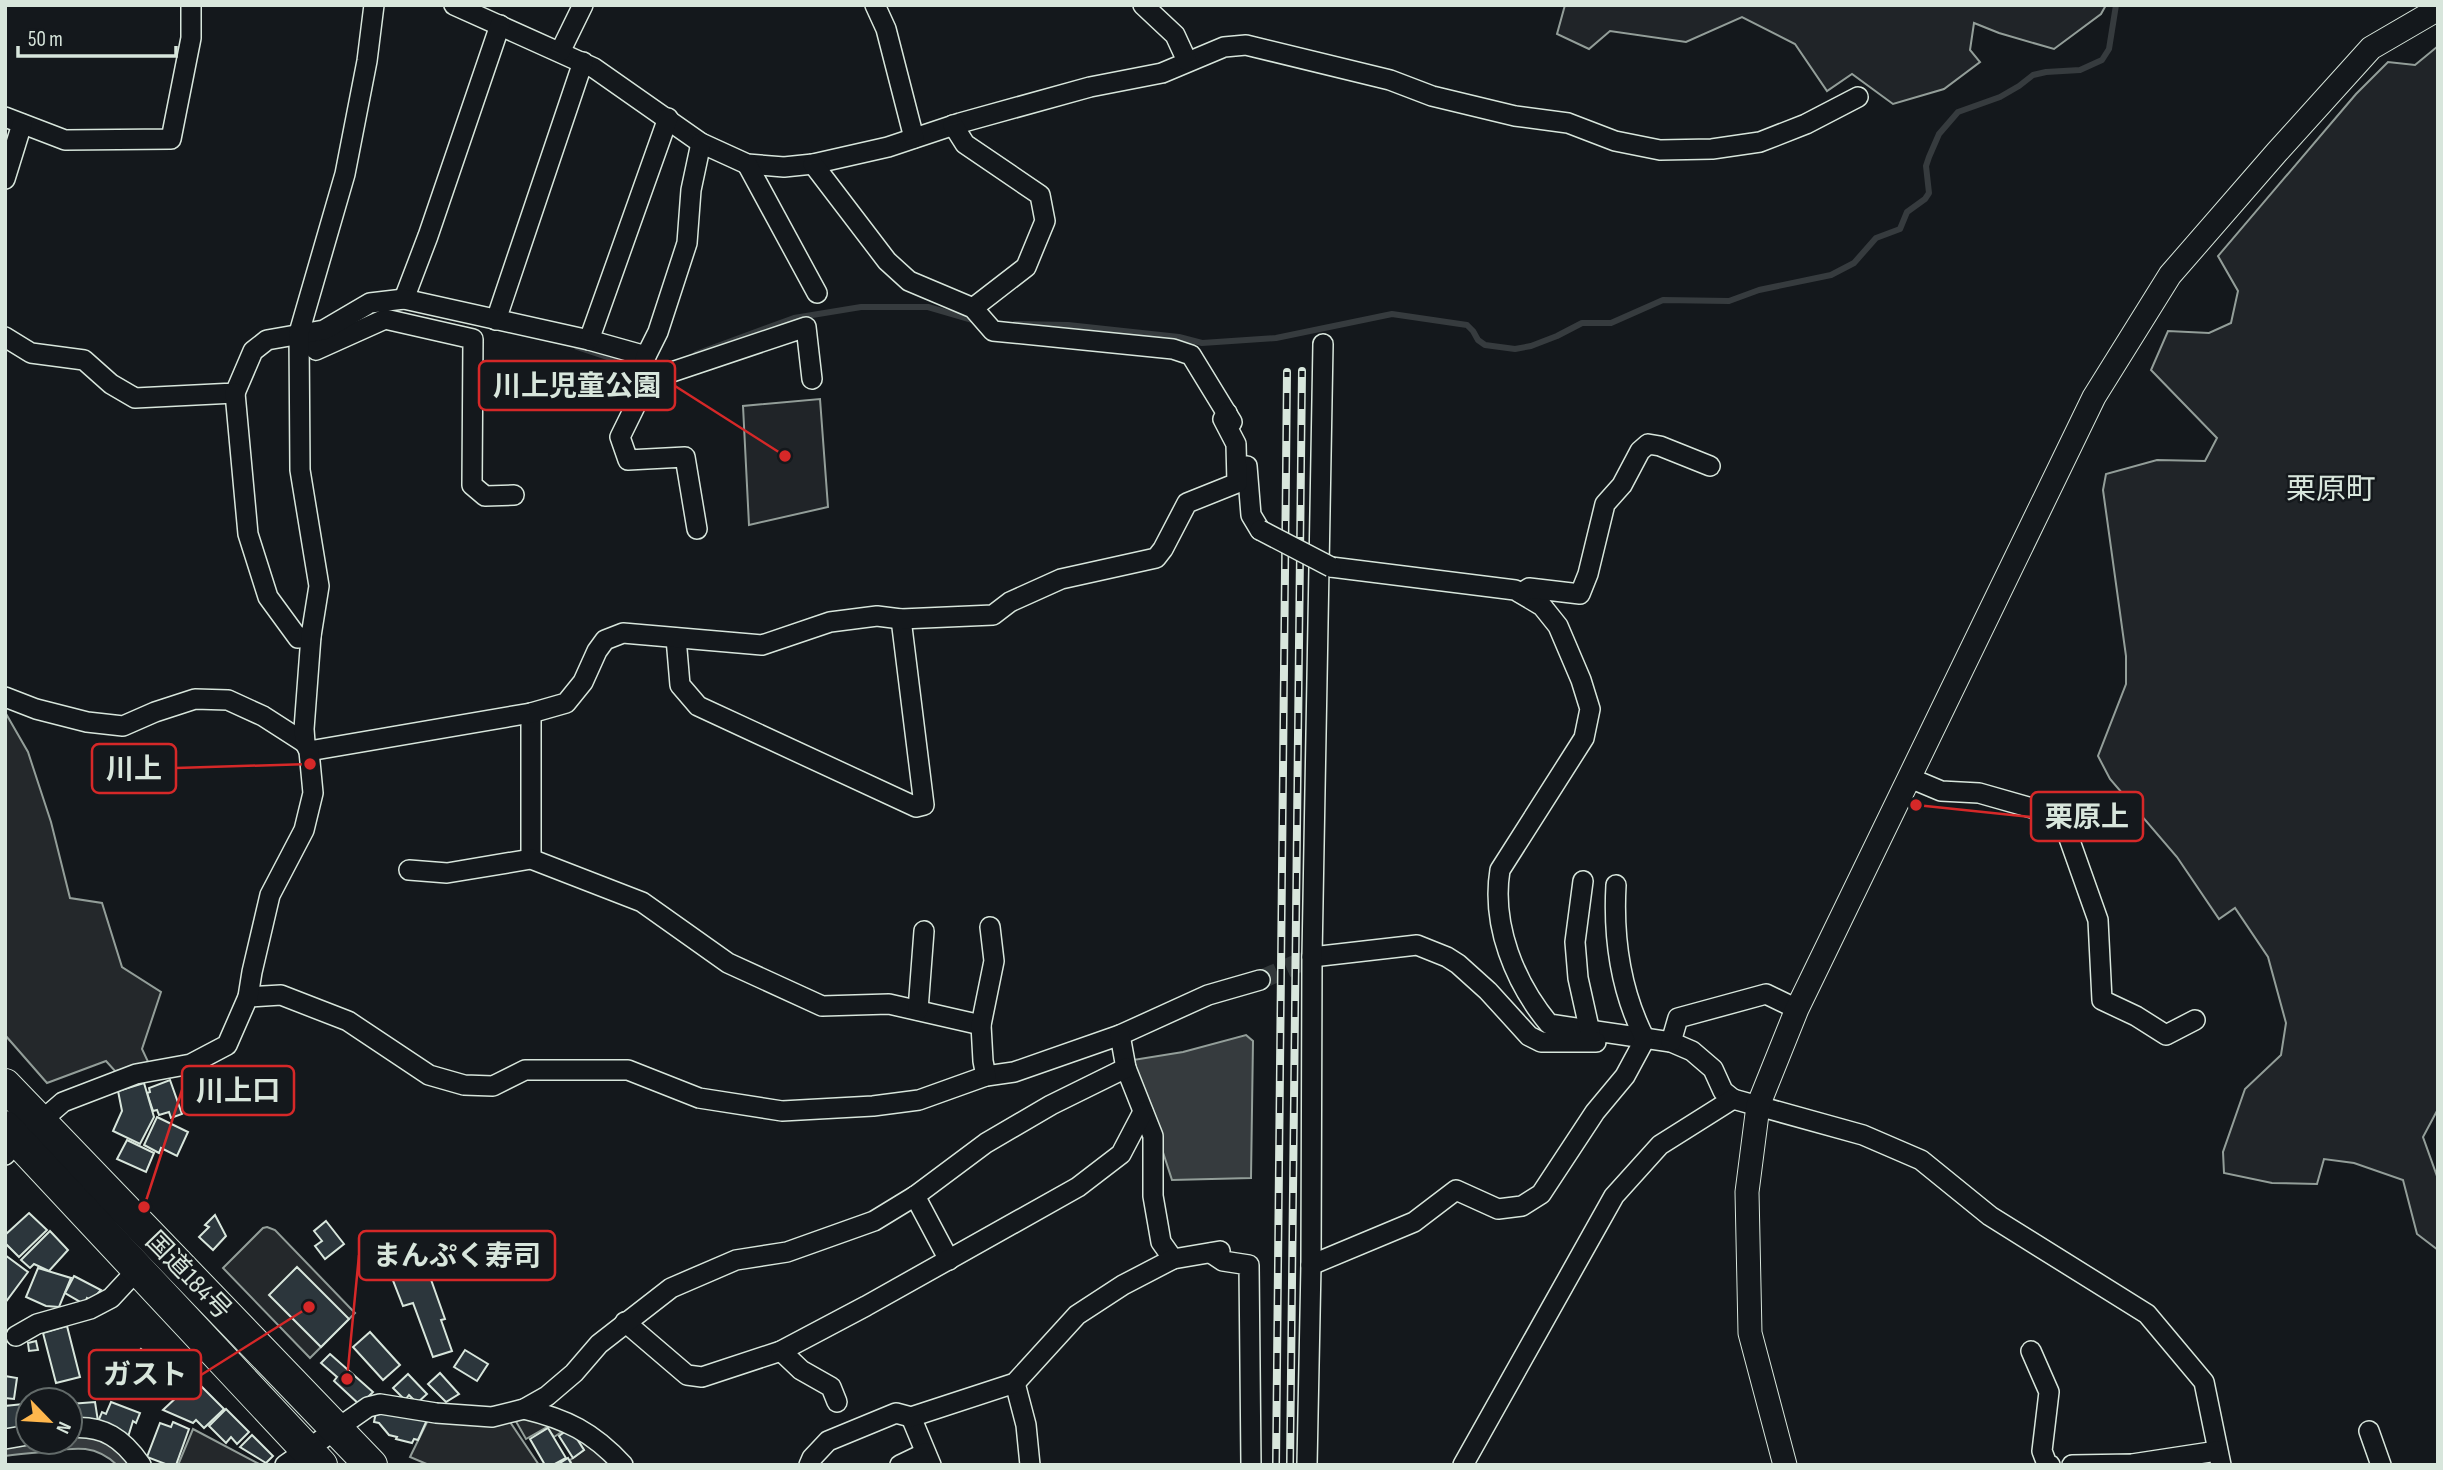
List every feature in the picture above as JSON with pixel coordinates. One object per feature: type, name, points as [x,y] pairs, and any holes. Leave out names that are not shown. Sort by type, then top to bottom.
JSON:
[{"type":"highway","name":"国道184号","points":[[5,1085],[17,1136],[305,1460]]},
{"type":"highway","name":"国道184号","points":[[17,1136],[337,1429],[371,1465]]},
{"type":"street","points":[[5,179],[14,121],[65,139],[171,139],[191,38],[191,5]]},
{"type":"street","points":[[17,1136],[63,1102],[136,1074],[191,1064],[227,1045],[248,998],[270,895],[304,830],[313,793],[304,729],[311,636],[319,586],[300,471],[299,333],[345,174],[367,61],[374,5]]},
{"type":"street","points":[[454,5],[583,62],[701,143],[747,164],[783,167],[813,164],[888,147],[953,125],[1090,87],[1162,73],[1224,47],[1245,45],[1390,79],[1432,96],[1515,116],[1568,123],[1615,141],[1660,149],[1712,149],[1760,142],[1806,124],[1858,97]]},
{"type":"street","points":[[560,52],[583,5]]},
{"type":"street","points":[[875,5],[886,29],[914,138]]},
{"type":"street","points":[[1143,5],[1175,35],[1187,61]]},
{"type":"street","points":[[1785,1465],[1750,1333],[1747,1192],[1758,1106],[1797,1010],[2094,397],[2170,275],[2371,48],[2438,9]]},
{"type":"street","points":[[404,299],[500,25]]},
{"type":"street","points":[[496,320],[583,62]]},
{"type":"street","points":[[589,340],[668,118]]},
{"type":"street","points":[[953,125],[965,144],[1040,195],[1045,221],[1026,267],[982,317]]},
{"type":"street","points":[[697,529],[685,457],[628,460],[620,437],[687,243],[691,190],[701,143]]},
{"type":"street","points":[[747,164],[817,293]]},
{"type":"street","points":[[813,164],[887,261],[901,274],[909,281],[982,317],[993,331],[1173,349],[1191,355],[1244,441],[1251,515],[1260,530],[1331,567],[1515,590],[1542,606],[1558,626],[1590,709],[1584,738],[1500,870],[1497,887],[1499,915],[1510,959],[1534,1006],[1549,1024],[1671,1042],[1692,1051],[1713,1069],[1723,1091],[1733,1099],[1863,1135],[1921,1160],[1990,1216],[2147,1314],[2204,1382],[2219,1458],[2072,1465]]},
{"type":"street","points":[[311,636],[298,638],[268,597],[248,534],[234,393],[253,351],[267,340],[324,330],[370,303],[404,299],[589,340],[646,368],[806,327],[812,379]]},
{"type":"street","points":[[299,364],[316,350],[385,319],[473,339],[472,485],[485,496],[514,495]]},
{"type":"street","points":[[299,333],[316,350]]},
{"type":"street","points":[[5,337],[31,353],[85,360],[111,384],[135,398],[234,393]]},
{"type":"street","points":[[1307,1465],[1312,957],[1323,344]]},
{"type":"street","points":[[5,697],[36,709],[87,722],[123,726],[195,699],[228,700],[263,716],[307,747],[531,713],[566,703],[583,682],[605,640],[623,633],[762,645],[830,622],[877,616],[901,619],[993,615],[1010,602],[1062,579],[1156,558],[1187,503],[1237,483],[1236,444],[1223,419],[1227,413]]},
{"type":"street","points":[[1521,593],[1529,588],[1580,594],[1588,574],[1605,504],[1622,485],[1640,451],[1648,444],[1660,446],[1710,466]]},
{"type":"street","points":[[676,638],[680,685],[698,706],[916,807],[924,805],[901,619]]},
{"type":"street","points":[[531,713],[531,859]]},
{"type":"street","points":[[1910,778],[1941,791],[1979,793],[2046,812],[2065,827],[2098,920],[2102,1000],[2136,1016],[2166,1035],[2195,1020]]},
{"type":"street","points":[[409,870],[447,873],[531,859],[642,902],[728,963],[822,1006],[890,1004],[981,1025]]},
{"type":"street","points":[[1312,957],[1417,945],[1458,964],[1488,991],[1529,1036],[1541,1042],[1598,1042],[1578,978],[1575,942],[1583,881]]},
{"type":"street","points":[[1616,885],[1614,920],[1617,950],[1631,1012],[1644,1039]]},
{"type":"street","points":[[986,1076],[981,1025],[994,961],[989,927]]},
{"type":"street","points":[[918,1010],[924,931]]},
{"type":"street","points":[[248,998],[281,995],[348,1021],[429,1075],[464,1085],[493,1086],[525,1070],[628,1070],[699,1098],[782,1111],[873,1106],[919,1100],[986,1076],[1014,1072],[1120,1035],[1208,995],[1260,981]]},
{"type":"street","points":[[1671,1042],[1678,1018],[1766,994],[1797,1010]]},
{"type":"street","points":[[1120,1035],[1126,1069],[1153,1136],[1153,1196],[1161,1242],[1173,1259]]},
{"type":"street","points":[[1311,1265],[1414,1222],[1456,1190],[1499,1209],[1522,1206],[1541,1194],[1595,1112],[1625,1076],[1644,1039]]},
{"type":"street","points":[[305,1460],[337,1429],[368,1407],[380,1404],[436,1413],[492,1417],[524,1409],[574,1373],[599,1344],[671,1289],[736,1260],[787,1252],[874,1221],[915,1196],[986,1143],[1051,1105],[1126,1069]]},
{"type":"street","points":[[1463,1465],[1614,1196],[1660,1145],[1733,1099]]},
{"type":"street","points":[[625,1322],[687,1375],[702,1377],[781,1351],[1078,1187],[1121,1154],[1143,1112]]},
{"type":"street","points":[[915,1196],[949,1260]]},
{"type":"street","points":[[809,1465],[828,1441],[896,1413],[911,1417],[1015,1383],[1077,1315],[1123,1285],[1173,1259],[1215,1252],[1223,1261],[1250,1265],[1251,1465]]},
{"type":"street","points":[[16,1336],[37,1324],[90,1309],[111,1298],[138,1269]]},
{"type":"street","points":[[781,1351],[801,1370],[831,1387],[837,1402]]},
{"type":"street","points":[[2031,1351],[2049,1392],[2042,1451],[2047,1464],[2050,1465]]},
{"type":"street","points":[[1015,1383],[1026,1424],[1030,1465]]},
{"type":"street","points":[[524,1409],[549,1415],[591,1435],[607,1447],[623,1465]]},
{"type":"street","points":[[900,1465],[928,1459],[911,1417]]},
{"type":"street","points":[[84,1427],[105,1432],[118,1439],[128,1447],[141,1465]]},
{"type":"street","points":[[2369,1431],[2381,1465]]},
{"type":"shaded area","points":[[1565,5],[2106,5],[2101,14],[2054,49],[1974,23],[1970,50],[1980,62],[1944,89],[1893,104],[1852,74],[1827,91],[1795,44],[1742,17],[1686,42],[1610,31],[1589,49],[1557,34]]},
{"type":"shaded area","points":[[2438,46],[2438,1109],[2423,1137],[2438,1179],[2438,1250],[2417,1234],[2403,1180],[2354,1163],[2324,1159],[2317,1184],[2272,1183],[2224,1173],[2223,1152],[2245,1089],[2281,1055],[2286,1023],[2268,957],[2235,908],[2219,919],[2177,857],[2110,779],[2098,756],[2126,684],[2126,656],[2103,490],[2106,474],[2157,460],[2205,461],[2217,438],[2151,370],[2168,331],[2209,333],[2231,323],[2238,291],[2218,256],[2356,94],[2388,62],[2415,65]]},
{"type":"shaded area","points":[[820,399],[828,507],[749,525],[743,406]]},
{"type":"shaded area","points":[[5,712],[28,752],[51,822],[70,898],[102,903],[122,967],[161,992],[142,1049],[150,1066],[115,1071],[106,1061],[47,1083],[5,1035]]},
{"type":"shaded area","points":[[1246,1035],[1253,1041],[1251,1178],[1172,1180],[1133,1060],[1183,1052]]},
{"type":"shaded area","points":[[267,1227],[275,1230],[355,1313],[310,1358],[223,1268]]},
{"type":"shaded area","points":[[430,1416],[508,1419],[539,1465],[429,1465],[410,1457]]},
{"type":"shaded area","points":[[535,1417],[569,1427],[554,1437],[547,1427],[526,1439],[514,1418]]},
{"type":"shaded area","points":[[570,1428],[617,1465],[572,1465],[570,1460],[584,1450]]},
{"type":"shaded area","points":[[193,1429],[261,1465],[178,1465]]},
{"type":"shaded area","points":[[84,1437],[105,1442],[133,1465],[117,1465],[91,1450],[84,1449]]},
{"type":"shaded area","points":[[14,1445],[14,1455],[5,1456],[5,1446]]},
{"type":"building","points":[[170,1080],[182,1114],[171,1118],[169,1112],[159,1115],[157,1110],[153,1111],[147,1093],[150,1092],[149,1088]]},
{"type":"building","points":[[144,1083],[154,1117],[140,1144],[113,1131],[122,1111],[118,1091]]},
{"type":"building","points":[[157,1117],[188,1132],[177,1156],[161,1148],[159,1153],[144,1145]]},
{"type":"building","points":[[127,1140],[154,1153],[146,1172],[117,1159]]},
{"type":"building","points":[[29,1213],[47,1230],[19,1257],[5,1243],[5,1235]]},
{"type":"building","points":[[215,1215],[226,1236],[213,1250],[199,1237],[209,1227],[205,1225]]},
{"type":"building","points":[[326,1221],[344,1244],[325,1259],[315,1246],[322,1241],[314,1231]]},
{"type":"building","points":[[50,1231],[68,1250],[49,1271],[34,1264],[30,1268],[21,1260]]},
{"type":"building","points":[[379,1234],[388,1248],[408,1241],[412,1251],[416,1250],[426,1275],[429,1274],[445,1319],[441,1320],[452,1351],[433,1357],[413,1303],[403,1306],[383,1255],[373,1259],[364,1245]]},
{"type":"building","points":[[5,1255],[28,1272],[5,1303]]},
{"type":"building","points":[[297,1267],[349,1319],[321,1347],[269,1295]]},
{"type":"building","points":[[38,1268],[71,1278],[59,1307],[46,1306],[26,1297]]},
{"type":"building","points":[[74,1276],[101,1290],[91,1301],[87,1298],[84,1304],[65,1293]]},
{"type":"building","points":[[67,1326],[80,1377],[56,1383],[43,1333]]},
{"type":"building","points":[[370,1332],[400,1365],[383,1380],[353,1347]]},
{"type":"building","points":[[36,1341],[38,1350],[29,1351],[28,1343]]},
{"type":"building","points":[[141,1349],[157,1362],[132,1391],[116,1378]]},
{"type":"building","points":[[465,1350],[488,1364],[477,1381],[454,1367]]},
{"type":"building","points":[[330,1354],[373,1392],[360,1405],[334,1381],[337,1377],[321,1363]]},
{"type":"building","points":[[440,1373],[459,1394],[446,1402],[428,1384]]},
{"type":"building","points":[[408,1374],[427,1394],[417,1403],[409,1395],[405,1400],[393,1388]]},
{"type":"building","points":[[5,1376],[17,1378],[14,1399],[5,1398]]},
{"type":"building","points":[[195,1380],[224,1409],[204,1428],[196,1420],[193,1423],[163,1410]]},
{"type":"building","points":[[95,1402],[98,1421],[84,1422],[84,1403]]},
{"type":"building","points":[[111,1402],[140,1413],[136,1423],[133,1421],[128,1437],[97,1424],[102,1412],[106,1414]]},
{"type":"building","points":[[14,1405],[14,1430],[5,1432],[5,1406]]},
{"type":"building","points":[[226,1409],[249,1432],[237,1444],[231,1437],[226,1443],[209,1426]]},
{"type":"building","points":[[376,1412],[427,1420],[418,1440],[414,1439],[412,1443],[389,1435],[379,1423],[374,1422]]},
{"type":"building","points":[[173,1422],[189,1429],[176,1465],[168,1465],[147,1457],[160,1423],[171,1427]]},
{"type":"building","points":[[548,1428],[566,1458],[553,1465],[545,1465],[530,1439]]},
{"type":"building","points":[[570,1428],[584,1450],[573,1458],[559,1436]]},
{"type":"building","points":[[252,1435],[273,1456],[266,1463],[240,1447]]},
{"type":"building","points":[[568,1458],[572,1465],[557,1465]]},
{"type":"waterway","points":[[1015,324],[1068,325],[1179,337],[1202,343],[1276,338],[1392,314],[1467,325],[1485,345],[1515,349],[1557,336],[1582,323],[1611,323],[1663,300],[1729,301],[1759,290],[1831,275],[1854,263],[1876,238],[1900,229],[1907,212],[1925,199],[1929,193],[1926,166],[1929,157],[1939,134],[1958,112],[2000,97],[2033,75],[2080,70],[2102,60],[2109,49],[2116,5]]},
{"type":"waterway","points":[[696,354],[794,318],[861,307],[928,307],[976,321]]},
{"type":"waterway","points":[[577,347],[640,368]]},
{"type":"tunnel","points":[[1260,980],[1312,957]]},
{"type":"railway","points":[[1290,1465],[1302,371]]},
{"type":"railway","points":[[1276,1465],[1287,372]]},
{"type":"place","name":"川上児童公園","points":[[785,456]]},
{"type":"place","name":"川上","points":[[310,764]]},
{"type":"place","name":"栗原上","points":[[1916,805]]},
{"type":"place","name":"川上口","points":[[144,1207]]},
{"type":"place","name":"ガスト","points":[[309,1307]]},
{"type":"place","name":"まんぷく寿司","points":[[347,1379]]},
{"type":"district","name":"栗原町","points":[[2331,490]]}]
